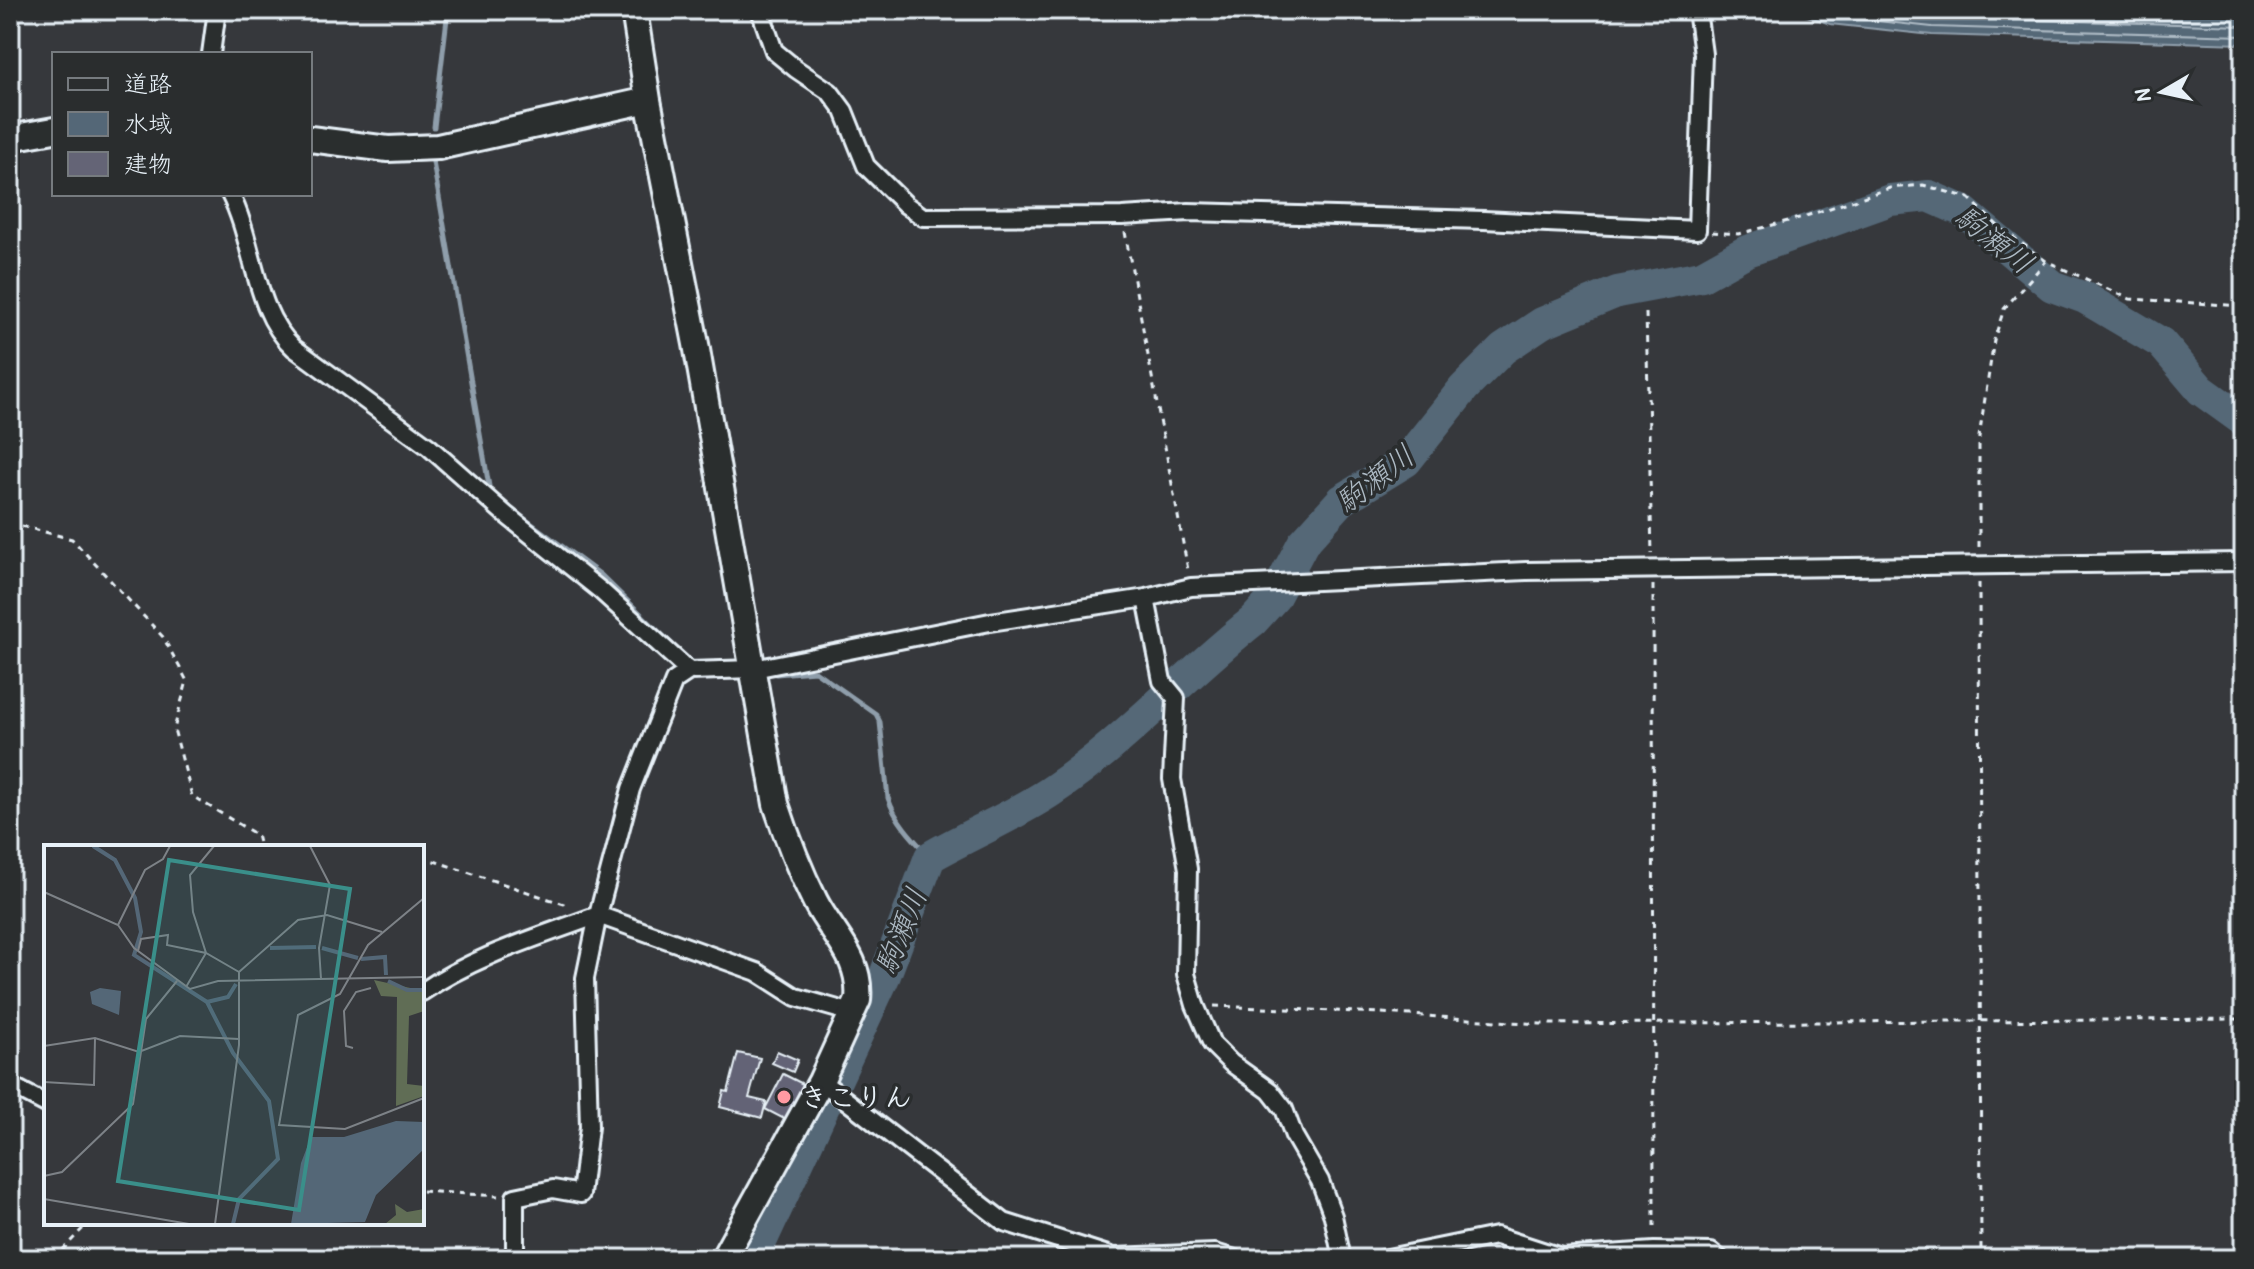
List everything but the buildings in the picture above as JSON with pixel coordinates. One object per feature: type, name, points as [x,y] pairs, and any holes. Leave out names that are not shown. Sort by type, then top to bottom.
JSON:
[{"type":"street","points":[[211,52],[217,10]]},
{"type":"street","points":[[634,10],[776,804],[793,856],[817,905],[856,965],[859,986],[858,1000],[821,1081],[723,1259]]},
{"type":"street","points":[[760,10],[774,51],[830,92],[844,111],[866,166],[923,217],[1122,216],[1189,212],[1484,220],[1697,230],[1703,54],[1697,10]]},
{"type":"street","points":[[312,139],[388,149],[438,147],[648,100]]},
{"type":"street","points":[[10,138],[52,130]]},
{"type":"street","points":[[231,196],[242,219],[271,318],[280,335],[429,447],[505,514],[600,590],[689,671]]},
{"type":"street","points":[[515,1259],[515,1197],[553,1189],[581,1194],[589,1127],[585,978],[598,915],[631,789],[674,681],[689,671],[754,669],[990,622],[1146,598],[1191,587],[1526,571],[2244,562]]},
{"type":"street","points":[[1146,598],[1170,690],[1172,779],[1188,869],[1186,974],[1195,1005],[1212,1044],[1231,1063],[1270,1091],[1284,1109],[1333,1216],[1342,1259]]},
{"type":"street","points":[[424,991],[501,951],[598,915],[757,972],[796,997],[852,1013]]},
{"type":"street","points":[[821,1081],[1004,1222],[1114,1257],[1215,1253],[1235,1259]]},
{"type":"street","points":[[10,1085],[44,1103]]},
{"type":"street","points":[[1383,1259],[1496,1236],[1561,1257],[1654,1251],[1711,1252],[1720,1259]]},
{"type":"path","points":[[1697,230],[1739,234],[1890,188],[1923,185],[1969,198],[1998,226],[2046,261],[2130,299],[2244,306]]},
{"type":"path","points":[[1122,216],[1191,587]]},
{"type":"path","points":[[1981,1259],[1979,437],[1994,340],[2004,309],[2046,261]]},
{"type":"path","points":[[1646,313],[1653,569],[1654,1251]]},
{"type":"path","points":[[10,523],[72,539],[163,637],[187,681],[174,729],[192,796],[257,835],[260,845]]},
{"type":"path","points":[[424,858],[598,915]]},
{"type":"path","points":[[1195,1005],[1540,1024],[2244,1019]]},
{"type":"path","points":[[424,1191],[515,1197]]},
{"type":"path","points":[[54,1259],[86,1225]]},
{"type":"water","points":[[1791,10],[2244,10],[2244,44],[1932,35],[1830,24]]},
{"type":"waterway","points":[[434,127],[448,10]]},
{"type":"waterway","points":[[433,162],[490,492]]},
{"type":"waterway","name":"駒瀬川","points":[[753,1259],[885,975],[930,857],[1050,792],[1128,731],[1253,621],[1274,598],[1303,543],[1342,500],[1406,461],[1464,388],[1503,349],[1542,323],[1617,292],[1702,276],[1745,252],[1890,200],[1929,196],[1963,211],[2052,286],[2085,298],[2161,343],[2201,390],[2244,421]]},
{"type":"waterway","points":[[517,513],[601,575],[688,660]]},
{"type":"waterway","points":[[776,674],[815,671],[876,714],[880,722],[891,807],[911,837],[930,857]]},
{"type":"place","name":"きこりん","points":[[784,1097]]}]
